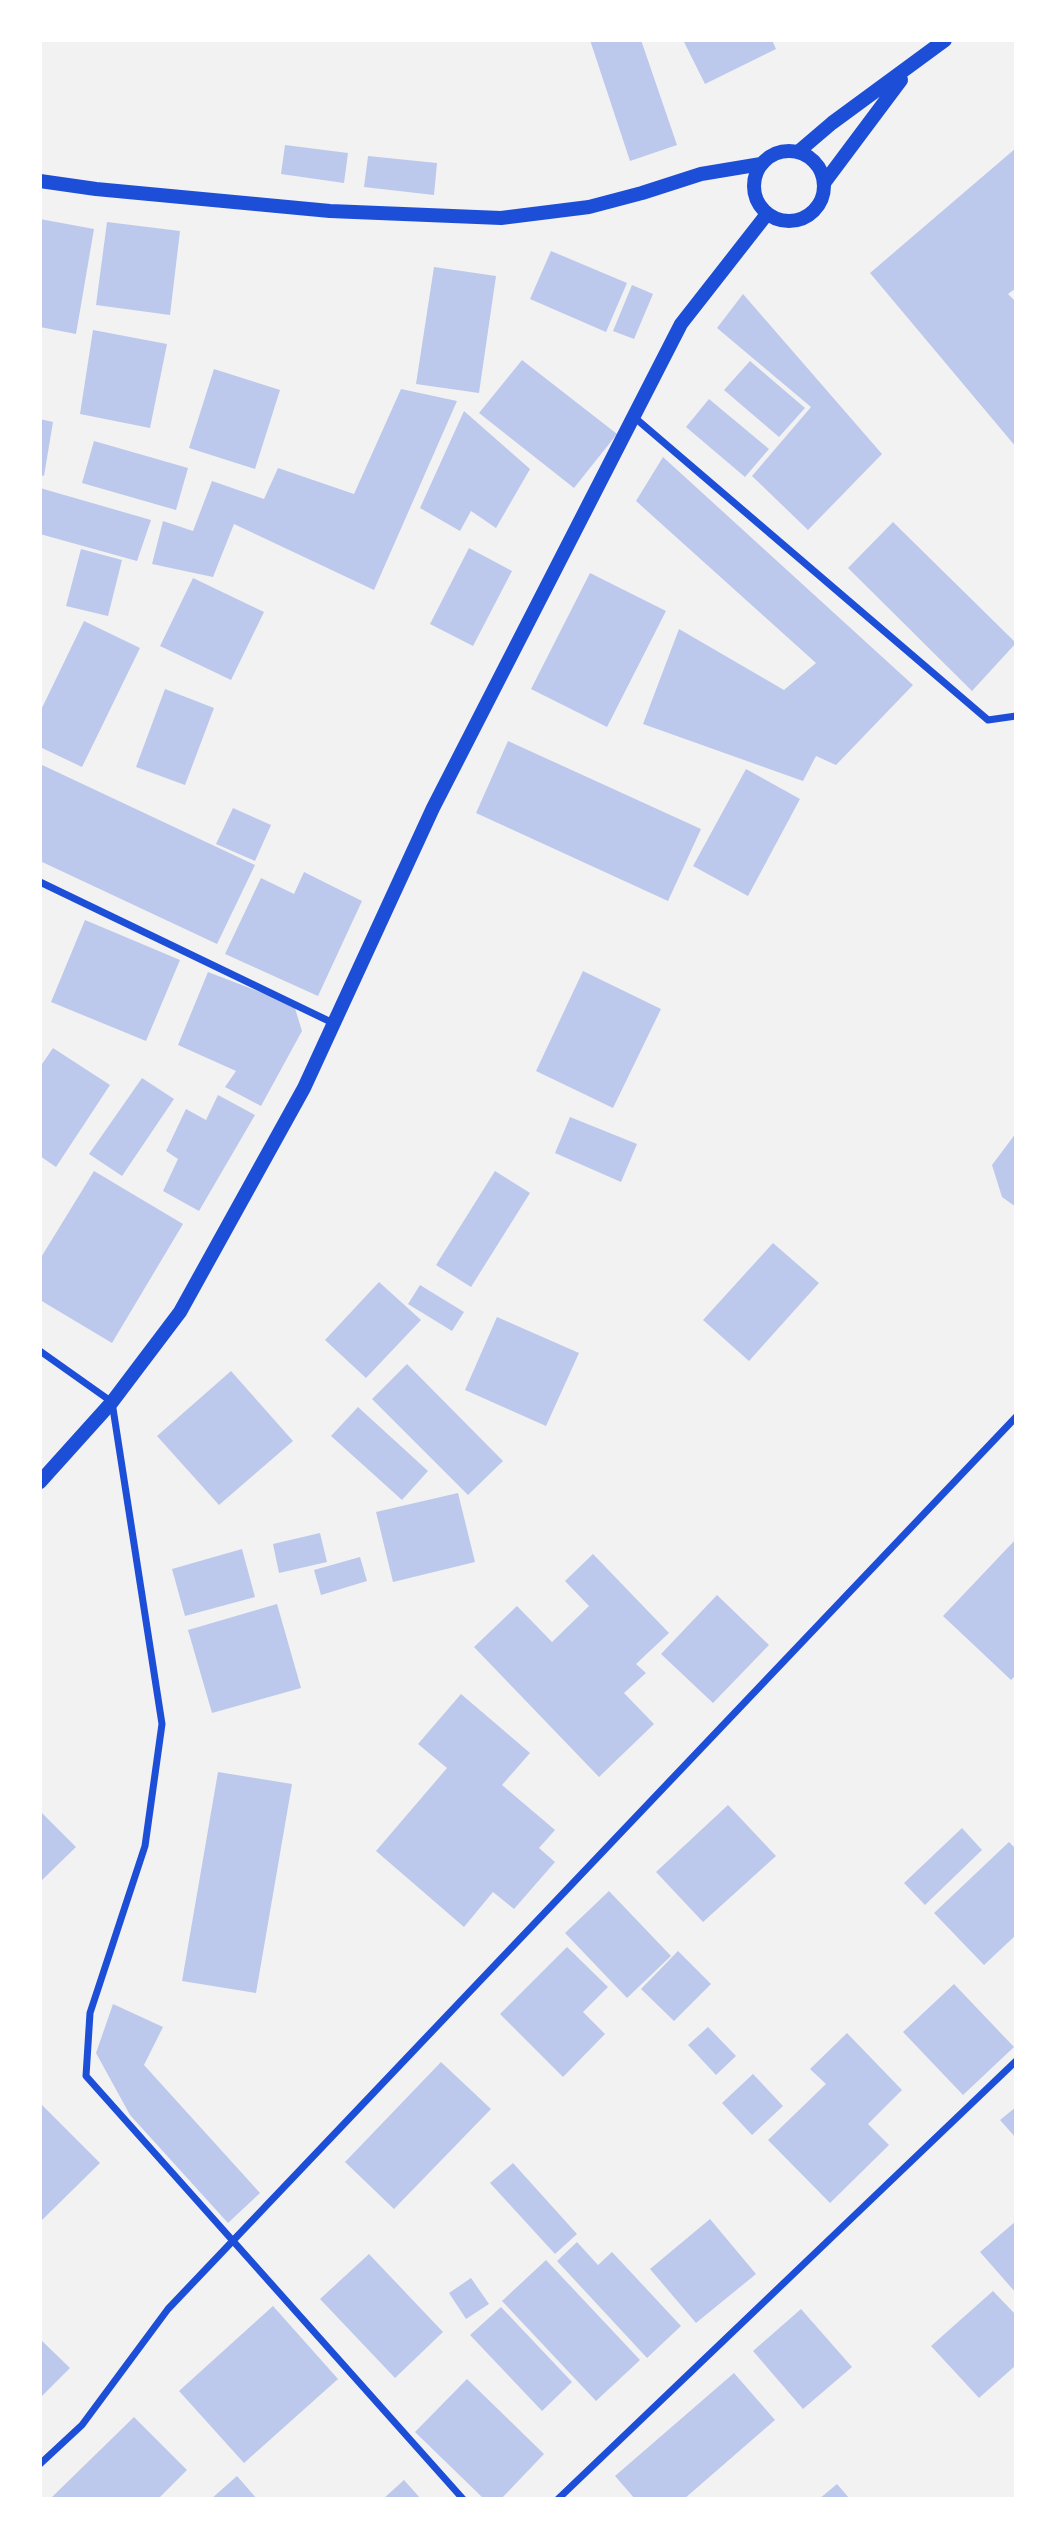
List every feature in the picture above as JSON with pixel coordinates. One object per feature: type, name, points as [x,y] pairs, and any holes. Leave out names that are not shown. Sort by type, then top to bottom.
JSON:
[{"type":"main road","points":[[799,152],[832,123],[945,40]]},
{"type":"main road","points":[[824,183],[910,67]]},
{"type":"main road","points":[[785,151],[799,152],[812,159],[820,169],[824,183],[823,195],[816,208],[804,218],[792,222],[780,220],[766,214],[758,203],[754,190],[755,177],[761,164],[771,155],[785,151]]},
{"type":"main road","points":[[40,181],[96,189],[330,211],[501,218],[589,207],[701,174],[761,164]]},
{"type":"main road","points":[[40,1482],[111,1402],[180,1312],[304,1088],[433,808],[681,324],[766,214]]},
{"type":"street","points":[[634,417],[988,720],[1016,716]]},
{"type":"street","points":[[40,882],[334,1023]]},
{"type":"street","points":[[40,1351],[111,1402],[162,1724],[145,1846],[90,2013],[86,2076],[463,2499]]},
{"type":"street","points":[[40,2465],[82,2425],[168,2309],[1016,1417]]},
{"type":"street","points":[[558,2499],[1016,2061]]},
{"type":"building","points":[[590,40],[641,40],[677,145],[630,161]]},
{"type":"building","points":[[683,40],[772,40],[776,49],[705,84]]},
{"type":"building","points":[[285,145],[348,153],[344,183],[281,174]]},
{"type":"building","points":[[1016,148],[1016,288],[1008,294],[1016,302],[1016,447],[870,273]]},
{"type":"building","points":[[368,156],[437,163],[434,195],[364,187]]},
{"type":"building","points":[[40,219],[94,229],[76,334],[40,327]]},
{"type":"building","points":[[107,222],[180,231],[170,315],[96,305]]},
{"type":"building","points":[[551,251],[627,283],[606,332],[530,299]]},
{"type":"building","points":[[434,267],[496,276],[479,393],[416,384]]},
{"type":"building","points":[[632,285],[653,294],[634,339],[613,331]]},
{"type":"building","points":[[743,294],[882,454],[808,530],[752,476],[811,407],[717,328]]},
{"type":"building","points":[[93,330],[167,344],[150,428],[80,414]]},
{"type":"building","points":[[522,360],[617,434],[574,488],[479,413]]},
{"type":"building","points":[[750,361],[805,408],[779,437],[724,390]]},
{"type":"building","points":[[214,369],[280,390],[255,469],[189,448]]},
{"type":"building","points":[[401,389],[457,401],[374,590],[234,524],[213,577],[152,564],[163,521],[193,531],[212,481],[264,499],[278,468],[354,494]]},
{"type":"building","points":[[709,399],[769,449],[745,477],[686,427]]},
{"type":"building","points":[[464,411],[530,469],[496,528],[471,511],[460,531],[420,508]]},
{"type":"building","points":[[40,419],[53,422],[44,476],[40,475]]},
{"type":"building","points":[[94,441],[188,468],[176,510],[82,483]]},
{"type":"building","points":[[663,457],[913,685],[836,765],[816,756],[803,781],[643,724],[679,629],[784,690],[816,663],[636,501]]},
{"type":"building","points":[[40,488],[151,520],[137,561],[40,534]]},
{"type":"building","points":[[893,522],[1016,643],[972,691],[848,568]]},
{"type":"building","points":[[469,548],[512,571],[473,646],[430,624]]},
{"type":"building","points":[[81,549],[122,560],[108,616],[66,606]]},
{"type":"building","points":[[590,573],[666,611],[607,727],[531,689]]},
{"type":"building","points":[[193,578],[264,612],[231,680],[160,646]]},
{"type":"building","points":[[84,621],[140,648],[82,767],[40,747],[40,712]]},
{"type":"building","points":[[165,689],[214,708],[185,785],[136,767]]},
{"type":"building","points":[[508,741],[701,829],[668,901],[476,813]]},
{"type":"building","points":[[40,764],[255,865],[217,944],[40,861]]},
{"type":"building","points":[[746,769],[800,799],[748,896],[693,866]]},
{"type":"building","points":[[233,808],[271,825],[255,861],[216,844]]},
{"type":"building","points":[[304,872],[362,901],[318,996],[225,954],[261,878],[294,894]]},
{"type":"building","points":[[85,920],[180,960],[146,1041],[51,1002]]},
{"type":"building","points":[[583,971],[661,1009],[613,1108],[536,1071]]},
{"type":"building","points":[[208,972],[294,1005],[302,1031],[261,1106],[225,1087],[236,1071],[178,1045]]},
{"type":"building","points":[[53,1048],[110,1085],[56,1167],[40,1156],[40,1067]]},
{"type":"building","points":[[142,1078],[174,1099],[122,1176],[89,1154]]},
{"type":"building","points":[[218,1095],[255,1115],[199,1211],[163,1191],[178,1159],[166,1151],[186,1109],[206,1120]]},
{"type":"building","points":[[570,1117],[637,1144],[621,1182],[555,1153]]},
{"type":"building","points":[[1016,1133],[1016,1207],[1002,1197],[992,1165]]},
{"type":"building","points":[[94,1171],[183,1224],[112,1343],[40,1300],[40,1259]]},
{"type":"building","points":[[495,1171],[530,1193],[471,1287],[436,1265]]},
{"type":"building","points":[[773,1243],[819,1283],[749,1361],[703,1320]]},
{"type":"building","points":[[379,1282],[421,1320],[366,1378],[325,1340]]},
{"type":"building","points":[[420,1285],[464,1312],[452,1331],[408,1304]]},
{"type":"building","points":[[497,1317],[579,1353],[546,1426],[465,1390]]},
{"type":"building","points":[[407,1364],[503,1461],[468,1495],[372,1399]]},
{"type":"building","points":[[231,1371],[293,1441],[219,1505],[157,1436]]},
{"type":"building","points":[[358,1407],[428,1471],[402,1500],[331,1436]]},
{"type":"building","points":[[458,1493],[475,1562],[393,1582],[376,1512]]},
{"type":"building","points":[[320,1533],[327,1562],[279,1573],[273,1544]]},
{"type":"building","points":[[1016,1539],[1016,1675],[1011,1680],[943,1616]]},
{"type":"building","points":[[242,1549],[255,1597],[185,1616],[172,1569]]},
{"type":"building","points":[[593,1554],[669,1633],[636,1664],[646,1673],[624,1693],[654,1724],[599,1777],[474,1647],[517,1606],[552,1642],[589,1606],[565,1581]]},
{"type":"building","points":[[360,1557],[367,1581],[321,1595],[314,1570]]},
{"type":"building","points":[[717,1595],[769,1645],[713,1703],[661,1654]]},
{"type":"building","points":[[277,1604],[301,1688],[212,1713],[188,1630]]},
{"type":"building","points":[[461,1694],[530,1753],[502,1785],[555,1830],[539,1848],[555,1862],[514,1909],[493,1892],[464,1927],[376,1851],[447,1768],[418,1744]]},
{"type":"building","points":[[218,1772],[292,1784],[256,1993],[182,1981]]},
{"type":"building","points":[[728,1805],[776,1856],[703,1922],[656,1872]]},
{"type":"building","points":[[40,1811],[76,1847],[40,1882]]},
{"type":"building","points":[[962,1828],[982,1850],[925,1905],[904,1883]]},
{"type":"building","points":[[1009,1842],[1016,1849],[1016,1935],[984,1965],[934,1913]]},
{"type":"building","points":[[609,1891],[671,1956],[627,1998],[565,1933]]},
{"type":"building","points":[[567,1947],[608,1987],[583,2012],[605,2034],[563,2077],[500,2014]]},
{"type":"building","points":[[678,1951],[711,1984],[674,2021],[641,1989]]},
{"type":"building","points":[[954,1984],[1014,2047],[963,2095],[903,2032]]},
{"type":"building","points":[[113,2004],[163,2027],[144,2065],[260,2193],[228,2223],[130,2115],[96,2053]]},
{"type":"building","points":[[708,2027],[736,2056],[716,2075],[688,2045]]},
{"type":"building","points":[[847,2033],[902,2090],[868,2124],[889,2145],[830,2203],[768,2140],[826,2084],[810,2069]]},
{"type":"building","points":[[441,2062],[491,2109],[394,2209],[345,2162]]},
{"type":"building","points":[[753,2074],[783,2106],[752,2135],[722,2103]]},
{"type":"building","points":[[40,2103],[100,2163],[40,2222]]},
{"type":"building","points":[[1016,2107],[1016,2138],[1000,2120]]},
{"type":"building","points":[[513,2163],[577,2234],[555,2254],[490,2183]]},
{"type":"building","points":[[710,2219],[756,2274],[696,2323],[650,2269]]},
{"type":"building","points":[[1016,2221],[1016,2293],[980,2252]]},
{"type":"building","points":[[577,2242],[598,2265],[612,2252],[681,2326],[647,2358],[557,2261]]},
{"type":"building","points":[[369,2254],[443,2332],[395,2378],[320,2299]]},
{"type":"building","points":[[546,2260],[640,2360],[596,2401],[502,2301]]},
{"type":"building","points":[[471,2278],[489,2304],[466,2319],[449,2293]]},
{"type":"building","points":[[993,2291],[1016,2315],[1016,2365],[979,2398],[931,2346]]},
{"type":"building","points":[[273,2306],[338,2379],[244,2463],[179,2391]]},
{"type":"building","points":[[501,2307],[572,2382],[542,2411],[470,2335]]},
{"type":"building","points":[[801,2309],[852,2367],[803,2409],[753,2351]]},
{"type":"building","points":[[40,2339],[70,2368],[42,2396],[40,2395]]},
{"type":"building","points":[[734,2373],[775,2420],[684,2499],[635,2499],[615,2476]]},
{"type":"building","points":[[467,2379],[544,2454],[501,2499],[484,2499],[415,2432]]},
{"type":"building","points":[[134,2417],[187,2470],[158,2499],[52,2497]]},
{"type":"building","points":[[237,2476],[257,2499],[211,2499]]},
{"type":"building","points":[[404,2480],[421,2499],[383,2499]]},
{"type":"building","points":[[837,2484],[850,2499],[819,2499]]}]
